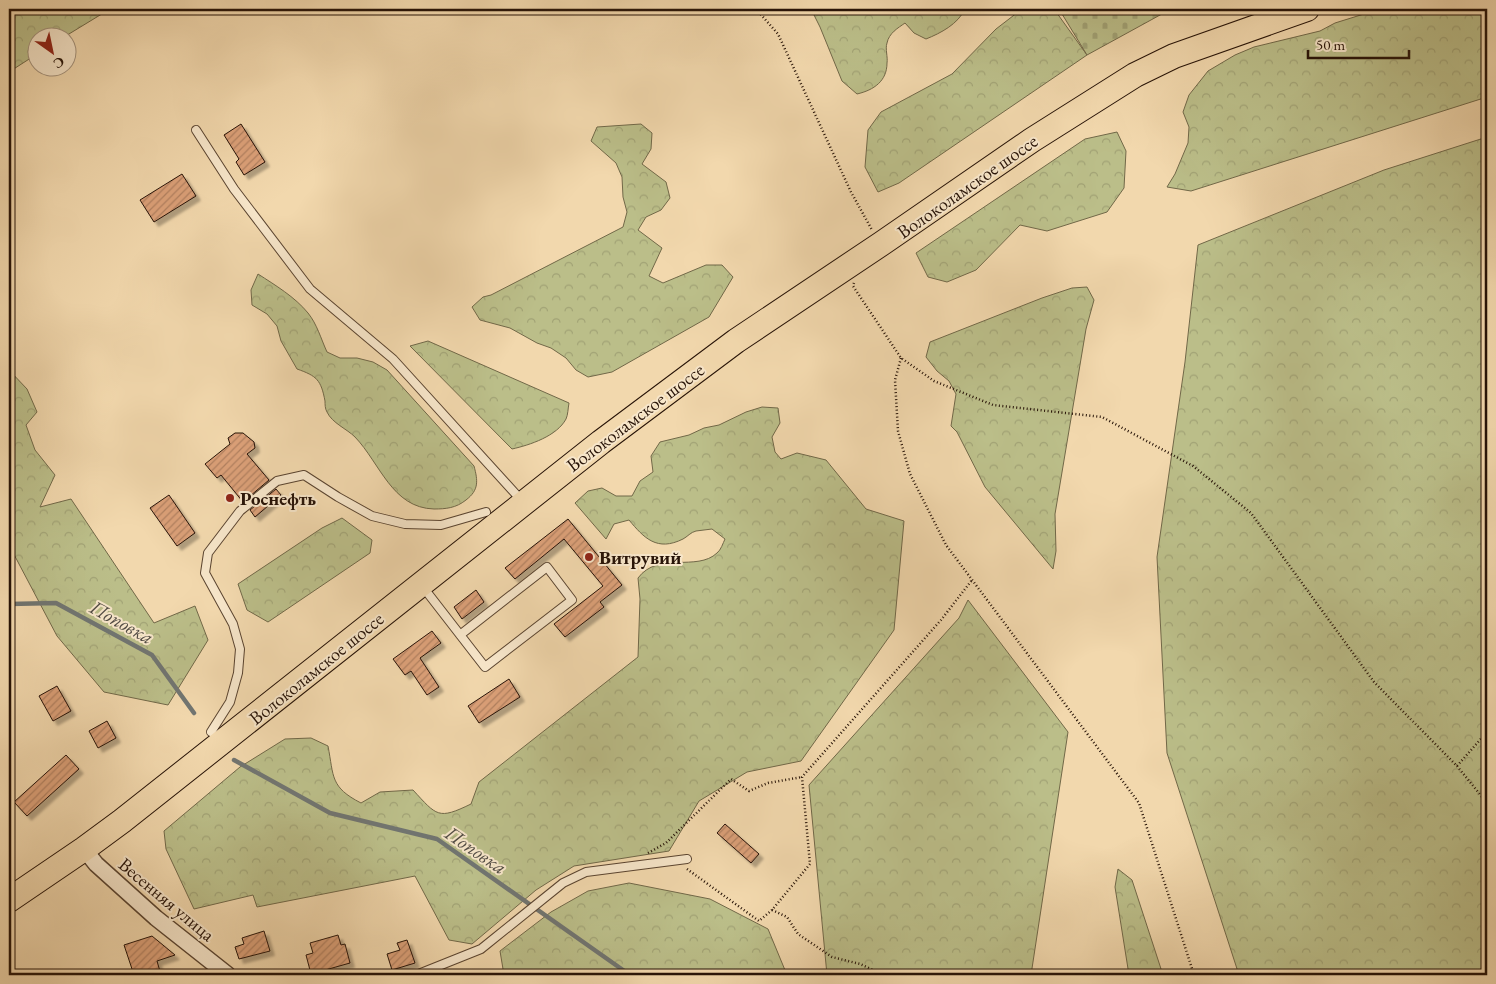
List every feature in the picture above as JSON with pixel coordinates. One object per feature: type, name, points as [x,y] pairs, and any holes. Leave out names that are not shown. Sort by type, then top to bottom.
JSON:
[{"type":"main road","name":"Волоколамское шоссе","points":[[9,900],[84,849],[179,777],[421,584],[519,496],[660,378],[719,334],[1083,88],[1127,62],[1167,43],[1259,9]]},
{"type":"main road","name":"Волоколамское шоссе","points":[[9,881],[76,837],[112,810],[486,512],[519,496],[639,413],[736,341],[1032,140],[1092,101],[1136,75],[1174,56],[1306,9]]},
{"type":"street","name":"Весенняя улица","points":[[84,849],[96,864],[156,918],[228,975]]},
{"type":"lane","points":[[196,130],[234,189],[310,289],[392,359],[519,496]]},
{"type":"lane","points":[[211,732],[230,702],[238,673],[240,648],[233,624],[205,572],[208,553],[240,511],[277,481],[304,475],[372,516],[405,524],[441,525],[486,512]]},
{"type":"lane","points":[[421,584],[460,635],[485,667],[572,600],[547,567],[460,635]]},
{"type":"lane","points":[[416,975],[481,949],[563,883],[586,872],[687,859]]},
{"type":"path","points":[[756,9],[778,34],[851,192],[872,231]]},
{"type":"path","points":[[853,286],[901,358],[934,381],[994,405],[1102,417],[1193,466],[1251,513],[1374,682],[1457,766],[1487,803]]},
{"type":"path","points":[[901,358],[895,380],[898,431],[910,474],[946,545],[1139,803],[1194,975]]},
{"type":"path","points":[[623,867],[666,844],[730,779],[749,791],[768,783],[802,777],[941,620],[972,580]]},
{"type":"path","points":[[1457,766],[1487,732]]},
{"type":"path","points":[[676,861],[759,921],[772,910],[810,864],[802,777]]},
{"type":"path","points":[[772,910],[786,917],[798,934],[832,957],[860,964],[884,975]]},
{"type":"green space","points":[[9,9],[110,9],[78,28],[28,28],[28,60],[9,72]]},
{"type":"green space","points":[[811,9],[965,9],[954,24],[926,39],[914,33],[905,23],[897,29],[890,36],[887,43],[886,69],[882,80],[869,90],[857,94],[842,81]]},
{"type":"green space","points":[[1022,9],[1054,9],[1087,55],[899,183],[878,192],[865,167],[868,130],[881,112],[952,74],[996,29]]},
{"type":"green space","points":[[1059,9],[1171,9],[1087,55]]},
{"type":"green space","points":[[1380,9],[1487,9],[1487,97],[1191,191],[1167,187],[1175,174],[1188,143],[1189,127],[1183,112],[1189,95],[1208,71],[1235,55],[1254,47],[1320,31],[1335,23]]},
{"type":"green space","points":[[641,124],[652,133],[651,149],[642,164],[666,182],[670,198],[661,210],[646,217],[638,230],[662,248],[649,276],[663,283],[706,265],[722,265],[733,277],[709,317],[612,372],[588,377],[576,370],[566,358],[551,348],[537,343],[510,328],[480,320],[472,307],[483,297],[491,295],[623,227],[627,212],[623,197],[622,177],[616,163],[591,141],[597,127]]},
{"type":"green space","points":[[1117,132],[1126,151],[1124,188],[1107,212],[1047,231],[1020,225],[976,270],[947,282],[928,277],[916,253],[1085,139]]},
{"type":"green space","points":[[1487,137],[1487,975],[1239,975],[1167,753],[1157,557],[1185,362],[1198,245],[1384,170]]},
{"type":"green space","points":[[258,274],[303,307],[311,317],[327,352],[340,358],[357,358],[373,362],[387,370],[474,466],[476,485],[470,496],[455,506],[434,509],[420,507],[407,501],[397,493],[355,437],[329,416],[320,383],[314,377],[297,369],[281,341],[277,326],[267,314],[252,305],[251,290]]},
{"type":"green space","points":[[1087,287],[1094,300],[1086,329],[1055,514],[1056,551],[1053,569],[985,487],[957,432],[951,426],[956,394],[949,381],[937,371],[926,357],[930,342],[1042,298],[1072,288]]},
{"type":"green space","points":[[428,341],[569,403],[566,419],[550,435],[512,449],[410,346]]},
{"type":"green space","points":[[9,370],[27,389],[37,412],[26,425],[35,450],[55,475],[40,507],[71,499],[154,623],[195,606],[208,640],[168,705],[104,692],[57,636],[9,545]]},
{"type":"green space","points":[[762,407],[778,408],[780,423],[772,437],[775,452],[781,459],[797,453],[826,460],[866,509],[904,521],[894,630],[801,761],[747,772],[699,801],[669,851],[574,866],[536,890],[472,944],[449,940],[415,876],[257,907],[253,895],[194,909],[166,849],[164,831],[240,767],[285,739],[311,738],[328,746],[335,780],[344,792],[361,803],[380,792],[413,790],[433,810],[439,813],[451,812],[471,804],[479,782],[638,657],[640,599],[638,578],[646,570],[656,565],[699,561],[709,558],[718,552],[725,539],[712,529],[694,532],[674,543],[658,543],[646,537],[629,520],[614,524],[606,539],[575,503],[588,491],[602,488],[616,496],[632,496],[640,481],[653,472],[651,456],[660,442],[719,425],[746,412]]},
{"type":"green space","points":[[342,518],[372,540],[370,553],[268,622],[247,610],[238,584],[322,528]]},
{"type":"green space","points":[[968,600],[1068,732],[1031,975],[827,975],[809,785],[959,618]]},
{"type":"green space","points":[[1118,869],[1132,880],[1163,975],[1129,975],[1115,887]]},
{"type":"green space","points":[[629,883],[710,899],[768,929],[787,975],[504,975],[500,951],[551,912],[588,891]]},
{"type":"building","points":[[241,124],[265,162],[244,175],[236,162],[239,159],[224,135]]},
{"type":"building","points":[[182,174],[196,196],[154,222],[140,200]]},
{"type":"building","points":[[235,433],[243,433],[254,442],[255,448],[247,454],[269,480],[243,502],[221,475],[217,478],[205,464],[230,444],[228,438]]},
{"type":"building","points":[[276,489],[281,495],[255,517],[250,510]]},
{"type":"building","points":[[169,495],[195,533],[177,546],[150,508]]},
{"type":"building","points":[[568,519],[622,585],[600,602],[604,607],[565,637],[554,624],[603,586],[564,539],[515,579],[505,568]]},
{"type":"building","points":[[476,590],[484,602],[462,619],[454,607]]},
{"type":"building","points":[[432,631],[441,643],[420,658],[439,687],[427,695],[411,671],[405,675],[393,659]]},
{"type":"building","points":[[509,679],[520,697],[479,723],[468,706]]},
{"type":"building","points":[[57,686],[71,711],[53,721],[39,696]]},
{"type":"building","points":[[107,721],[116,738],[98,748],[89,731]]},
{"type":"building","points":[[66,755],[79,769],[27,816],[14,802]]},
{"type":"building","points":[[725,824],[759,854],[751,863],[717,833]]},
{"type":"building","points":[[264,931],[270,951],[239,959],[235,947],[244,944],[242,938]]},
{"type":"building","points":[[338,935],[341,945],[345,944],[350,963],[311,974],[306,955],[313,953],[310,943]]},
{"type":"building","points":[[152,936],[175,955],[157,961],[161,975],[134,975],[124,945]]},
{"type":"building","points":[[407,940],[415,963],[392,970],[387,954],[400,950],[397,943]]},
{"type":"waterway","name":"Поповка","points":[[9,604],[56,603],[152,655],[194,713]]},
{"type":"waterway","name":"Поповка","points":[[234,760],[330,813],[437,839],[630,975]]},
{"type":"place","name":"Роснефть","points":[[230,498]]},
{"type":"place","name":"Витрувий","points":[[589,557]]}]
